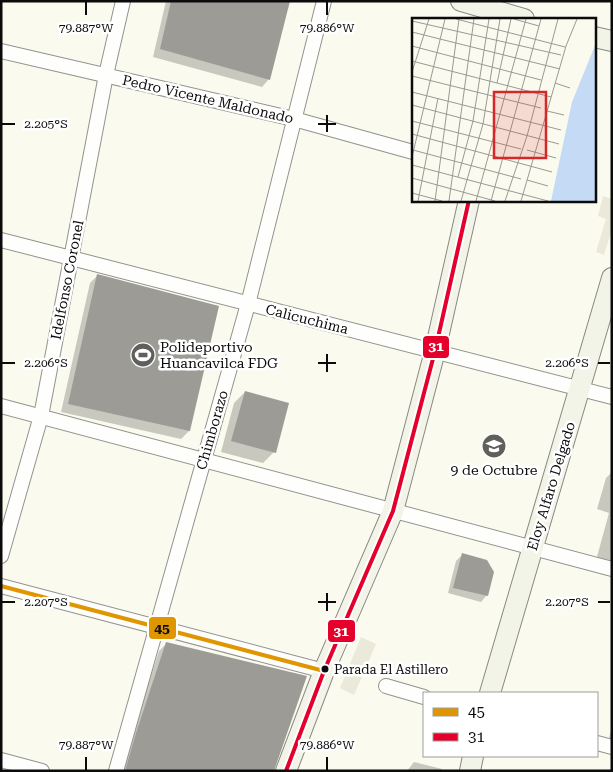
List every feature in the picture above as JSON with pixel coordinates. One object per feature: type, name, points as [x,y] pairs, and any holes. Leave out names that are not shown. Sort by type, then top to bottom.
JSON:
[{"type":"main road","points":[[460,1],[520,14]]},
{"type":"main road","points":[[596,37],[612,41]]},
{"type":"main road","points":[[286,771],[324,671],[393,511],[435,351],[469,201]]},
{"type":"main road","name":"Eloy Alfaro Delgado","points":[[490,692],[612,278]]},
{"type":"main road","points":[[470,771],[474,757]]},
{"type":"street","name":"Idelfonso Coronel","points":[[1,556],[41,416],[106,75],[123,1]]},
{"type":"street","name":"Chimborazo","points":[[116,771],[248,304],[324,1]]},
{"type":"street","name":"Pedro Vicente Maldonado","points":[[1,51],[294,119],[412,152]]},
{"type":"street","name":"Calicuchima","points":[[1,240],[612,397]]},
{"type":"street","points":[[1,406],[612,569]]},
{"type":"street","points":[[1,586],[324,671]]},
{"type":"street","points":[[386,686],[423,697]]},
{"type":"street","points":[[598,743],[612,747]]},
{"type":"street","points":[[1,760],[42,771]]},
{"type":"shaded area","points":[[603,196],[612,199],[612,229],[604,255],[596,252],[606,219],[598,216]]},
{"type":"shaded area","points":[[361,637],[376,644],[354,695],[340,688]]},
{"type":"building","points":[[171,1],[290,1],[270,80],[160,49]]},
{"type":"building","name":"Polideportivo Huancavilca FDG","points":[[97,274],[219,306],[190,431],[68,404]]},
{"type":"building","points":[[245,391],[289,403],[276,453],[231,441]]},
{"type":"building","points":[[462,553],[487,560],[494,572],[488,596],[453,588]]},
{"type":"building","points":[[166,642],[307,676],[274,771],[125,771]]},
{"type":"transit line","name":"31","points":[[286,771],[324,671],[393,511],[435,351],[469,201]]},
{"type":"transit line","name":"45","points":[[1,586],[324,671]]},
{"type":"place","name":"Polideportivo Huancavilca FDG","points":[[143,355]]},
{"type":"place","name":"9 de Octubre","points":[[494,446]]},
{"type":"place","name":"Parada El Astillero","points":[[325,669]]}]
